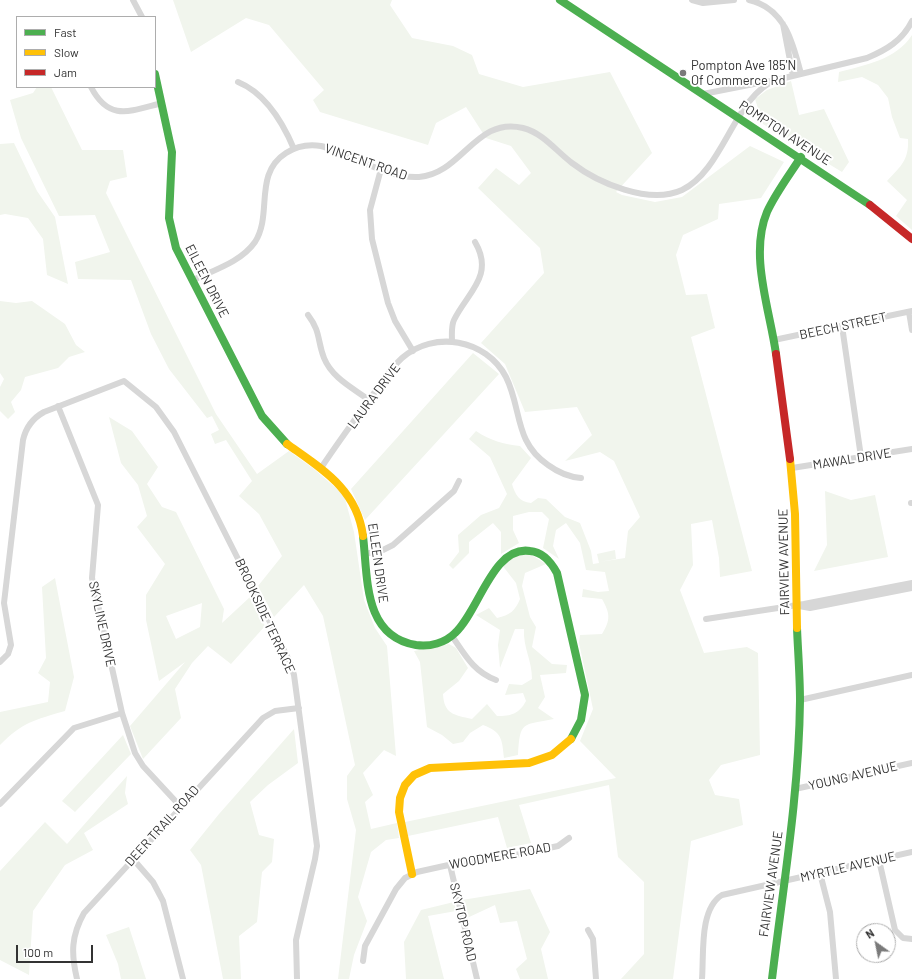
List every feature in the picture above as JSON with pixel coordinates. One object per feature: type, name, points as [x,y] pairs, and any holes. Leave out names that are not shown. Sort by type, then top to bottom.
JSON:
[{"type":"street","points":[[133,0],[141,16]]},
{"type":"street","name":"POMPTON AVENUE","points":[[560,0],[703,95],[801,157],[861,198],[912,240]]},
{"type":"street","points":[[692,0],[703,3],[734,0]]},
{"type":"street","points":[[749,0],[768,8],[783,22],[790,34],[801,74]]},
{"type":"street","points":[[703,95],[776,80],[866,58],[880,53],[900,38],[912,21]]},
{"type":"street","points":[[783,22],[793,76]]},
{"type":"street","name":"EILEEN DRIVE","points":[[156,78],[172,152],[169,210],[170,226],[176,248],[262,416],[286,443],[321,468],[340,484],[352,502],[360,522],[371,606],[379,623],[387,632],[403,642],[421,646],[440,642],[452,636],[468,620],[498,565],[512,552],[531,550],[539,553],[550,561],[558,577],[584,689],[585,709],[579,728],[572,739],[563,748],[547,758],[528,763],[430,768],[420,771],[407,780],[402,789],[398,805],[412,874]]},
{"type":"street","name":"VINCENT ROAD","points":[[193,280],[238,258],[250,248],[261,227],[264,189],[268,174],[280,157],[294,148],[310,145],[321,146],[406,177],[419,177],[432,175],[449,166],[483,134],[499,128],[516,127],[538,134],[577,166],[605,182],[635,192],[664,195],[682,190],[699,177],[711,163],[756,93],[767,84],[776,80]]},
{"type":"street","points":[[238,82],[252,87],[280,120],[294,148]]},
{"type":"street","points":[[92,88],[99,101],[114,111],[128,112],[162,103]]},
{"type":"street","name":"FAIRVIEW AVENUE","points":[[772,979],[795,790],[800,700],[796,605],[795,514],[792,468],[774,340],[760,263],[760,238],[764,218],[770,206],[801,157]]},
{"type":"street","points":[[380,168],[370,210],[372,239],[388,303],[396,321],[413,350]]},
{"type":"street","points":[[452,342],[453,322],[474,291],[480,273],[481,252],[474,242]]},
{"type":"street","points":[[911,311],[912,330]]},
{"type":"street","name":"BEECH STREET","points":[[774,340],[911,311]]},
{"type":"street","points":[[308,315],[316,326],[322,352],[328,367],[340,379],[369,400]]},
{"type":"street","points":[[842,326],[861,457]]},
{"type":"street","name":"LAURA DRIVE","points":[[321,468],[396,364],[413,350],[430,343],[452,342],[476,348],[498,364],[508,382],[521,430],[532,450],[546,464],[568,477],[582,478]]},
{"type":"street","name":"BROOKSIDE TERRACE","points":[[58,406],[124,381],[156,406],[174,432],[290,662],[294,674],[317,846],[296,940],[297,979]]},
{"type":"street","points":[[0,662],[8,654],[11,645],[4,603],[3,578],[24,435],[35,418],[58,406]]},
{"type":"street","name":"SKYLINE DRIVE","points":[[58,406],[98,505],[92,578],[122,713],[135,753],[143,766],[180,806]]},
{"type":"street","name":"MAWAL DRIVE","points":[[792,468],[912,449]]},
{"type":"street","points":[[364,554],[383,550],[393,545],[454,491],[459,481]]},
{"type":"street","points":[[867,594],[912,583]]},
{"type":"street","points":[[706,619],[912,588]]},
{"type":"street","points":[[452,636],[476,669],[484,676],[496,680]]},
{"type":"street","points":[[800,700],[912,675]]},
{"type":"street","name":"DEER TRAIL ROAD","points":[[77,979],[72,948],[79,923],[84,913],[180,806],[263,718],[276,711],[298,708]]},
{"type":"street","points":[[0,804],[74,728],[122,713]]},
{"type":"street","name":"YOUNG AVENUE","points":[[795,790],[912,763]]},
{"type":"street","name":"WOODMERE ROAD","points":[[363,961],[365,946],[396,889],[404,878],[412,874],[498,854],[511,856],[558,846],[569,838]]},
{"type":"street","name":"MYRTLE AVENUE","points":[[702,979],[706,916],[712,903],[718,897],[730,892],[912,852]]},
{"type":"street","points":[[133,859],[152,882],[162,901],[183,979]]},
{"type":"street","points":[[879,860],[895,930],[903,938],[912,939]]},
{"type":"street","name":"SKYTOP ROAD","points":[[450,865],[478,979]]},
{"type":"street","points":[[820,873],[830,912],[836,979]]},
{"type":"street","points":[[588,930],[593,939],[596,979]]},
{"type":"shaded area","points":[[173,0],[392,0],[390,5],[412,38],[453,46],[472,55],[479,74],[523,87],[610,72],[652,153],[616,192],[622,195],[655,202],[682,197],[750,146],[784,162],[761,198],[719,204],[718,219],[683,235],[676,255],[686,295],[707,294],[715,328],[691,337],[752,571],[720,577],[719,558],[712,520],[691,524],[693,565],[680,590],[704,653],[747,647],[758,653],[760,755],[721,765],[709,780],[715,795],[739,799],[743,825],[691,841],[673,979],[621,979],[644,954],[644,882],[618,857],[609,785],[519,805],[531,843],[507,848],[498,817],[408,836],[405,822],[616,778],[580,741],[593,709],[579,643],[580,635],[602,634],[608,620],[607,608],[602,599],[582,597],[583,589],[598,592],[609,591],[605,572],[586,570],[580,543],[566,523],[556,530],[553,546],[559,559],[543,548],[549,519],[542,512],[529,512],[513,516],[513,530],[519,543],[501,554],[501,532],[493,523],[469,542],[469,553],[453,569],[449,565],[459,552],[458,535],[481,515],[499,508],[507,494],[490,457],[469,439],[476,431],[497,442],[520,446],[531,458],[512,484],[516,494],[523,501],[531,503],[538,498],[546,499],[565,517],[580,523],[591,551],[593,564],[599,563],[597,554],[615,550],[616,559],[599,562],[625,558],[628,531],[640,517],[614,461],[600,452],[565,461],[592,435],[577,407],[525,412],[505,364],[481,343],[544,273],[540,248],[478,188],[496,168],[519,185],[531,173],[511,146],[486,138],[466,107],[436,123],[428,145],[320,112],[313,100],[324,90],[269,25],[246,18],[191,52]]},
{"type":"shaded area","points":[[912,35],[912,230],[896,216],[907,200],[887,181],[903,162],[908,146],[908,139],[900,138],[892,117],[888,98],[878,85],[862,77],[838,82],[839,72],[869,64],[889,56],[898,50]]},
{"type":"shaded area","points":[[791,81],[799,115],[824,109],[849,162],[842,172],[763,124],[755,99],[767,90]]},
{"type":"shaded area","points":[[36,88],[51,88],[82,150],[123,150],[127,177],[110,181],[106,193],[216,414],[257,474],[289,451],[314,469],[344,495],[354,532],[364,600],[375,628],[387,646],[396,756],[384,750],[363,773],[373,795],[365,802],[371,829],[397,823],[399,838],[386,840],[371,852],[358,897],[367,921],[354,955],[349,979],[338,979],[356,830],[347,799],[347,776],[355,765],[323,616],[304,585],[274,617],[258,586],[282,556],[259,514],[239,496],[252,481],[226,440],[215,444],[211,434],[219,430],[212,416],[207,418],[169,369],[151,334],[131,280],[78,279],[75,262],[110,252],[95,215],[59,216],[21,138],[10,100],[33,93]]},
{"type":"shaded area","points":[[14,143],[37,191],[55,217],[68,284],[47,275],[43,239],[28,218],[5,214],[0,215],[0,144]]},
{"type":"shaded area","points":[[0,301],[16,303],[32,301],[65,324],[76,345],[85,352],[69,357],[58,368],[25,377],[21,390],[11,402],[15,412],[8,419],[0,411],[0,387],[4,379],[0,373]]},
{"type":"shaded area","points":[[473,353],[499,374],[365,520],[351,489]]},
{"type":"shaded area","points":[[109,417],[132,431],[158,467],[147,484],[162,507],[176,512],[224,609],[222,623],[250,597],[265,626],[231,664],[208,646],[192,663],[175,689],[181,718],[143,759],[130,726],[185,662],[159,681],[146,620],[146,595],[165,564],[137,527],[147,516],[138,485],[121,463]],"holes":[[[202,603],[200,627],[176,639],[166,616]]]},
{"type":"shaded area","points":[[825,491],[851,500],[875,495],[888,557],[814,571],[827,545]]},
{"type":"shaded area","points":[[530,554],[546,564],[525,573],[522,586],[530,617],[536,627],[532,647],[552,664],[567,665],[566,673],[540,675],[545,697],[538,708],[554,719],[535,722],[525,726],[520,736],[518,755],[504,758],[503,746],[500,737],[494,730],[483,725],[470,733],[463,742],[453,744],[442,735],[427,727],[420,662],[414,651],[449,644],[456,648],[468,668],[459,681],[443,694],[445,706],[455,715],[472,719],[487,704],[497,716],[510,715],[520,709],[526,701],[523,693],[505,695],[509,684],[522,685],[532,679],[524,629],[515,629],[500,668],[498,645],[500,630],[476,615],[489,608],[497,618],[509,614],[516,607],[520,599],[516,583],[502,565],[511,557]]},
{"type":"shaded area","points":[[55,578],[74,677],[65,711],[45,717],[22,727],[0,745],[0,712],[48,702],[50,682],[38,673],[46,658],[42,587]]},
{"type":"shaded area","points":[[294,729],[298,763],[268,785],[250,802],[259,835],[274,839],[272,862],[262,872],[257,922],[239,936],[241,979],[223,979],[201,865],[190,850],[219,814]]},
{"type":"shaded area","points":[[123,735],[131,754],[75,812],[62,801]]},
{"type":"shaded area","points":[[127,776],[125,793],[128,804],[84,833],[93,850],[65,865],[33,911],[29,975],[0,960],[0,871],[45,822],[67,844]]},
{"type":"shaded area","points":[[530,889],[550,932],[541,949],[548,979],[520,979],[516,969],[527,959],[517,921],[500,923],[495,905],[467,918],[462,900]]},
{"type":"shaded area","points":[[454,902],[456,911],[428,916],[444,979],[406,979],[404,942],[421,910]]},
{"type":"shaded area","points":[[129,927],[146,979],[121,979],[118,964],[106,935]]},
{"type":"traffic: fast","points":[[560,0],[870,205]]},
{"type":"traffic: fast","points":[[156,79],[172,152],[169,218],[176,248],[262,416],[287,444]]},
{"type":"traffic: fast","points":[[776,354],[762,283],[760,264],[762,229],[770,205],[801,157]]},
{"type":"traffic: fast","points":[[363,536],[368,587],[377,618],[386,630],[399,639],[416,645],[437,644],[455,633],[464,623],[496,569],[506,558],[517,552],[530,551],[539,553],[546,558],[557,573],[585,695],[581,720],[571,739]]},
{"type":"traffic: fast","points":[[772,979],[790,840],[797,771],[800,701],[797,628]]},
{"type":"traffic: slow","points":[[287,444],[313,462],[346,493],[354,505],[363,536]]},
{"type":"traffic: slow","points":[[790,459],[795,514],[797,628]]},
{"type":"traffic: slow","points":[[412,874],[399,812],[400,798],[405,785],[414,775],[430,768],[529,763],[552,755],[571,739]]},
{"type":"traffic: jam","points":[[870,205],[912,239]]},
{"type":"traffic: jam","points":[[776,354],[790,459]]},
{"type":"place","name":"Pompton Ave 185'N Of Commerce Rd","points":[[683,73]]}]
